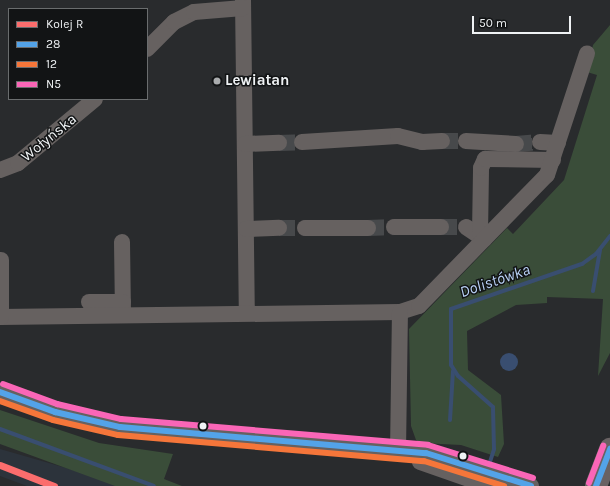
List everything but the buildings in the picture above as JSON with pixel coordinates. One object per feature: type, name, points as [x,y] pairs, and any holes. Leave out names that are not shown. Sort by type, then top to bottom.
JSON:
[{"type":"main road","points":[[596,486],[610,449]]},
{"type":"street","points":[[148,48],[174,22],[194,12],[243,4],[247,313]]},
{"type":"street","points":[[5,269],[1,317],[123,308],[247,313],[400,312],[419,306],[477,233],[538,187],[553,160],[587,53]]},
{"type":"street","name":"Wołyńska","points":[[0,170],[18,163],[94,100]]},
{"type":"street","points":[[302,142],[398,136],[422,142],[442,141]]},
{"type":"street","points":[[466,140],[516,144]]},
{"type":"street","points":[[540,142],[558,143]]},
{"type":"street","points":[[245,144],[278,143]]},
{"type":"street","points":[[477,233],[481,168],[485,159],[553,160]]},
{"type":"street","points":[[394,227],[441,227]]},
{"type":"street","points":[[246,229],[279,228]]},
{"type":"street","points":[[306,228],[368,228]]},
{"type":"street","points":[[122,242],[123,308]]},
{"type":"street","points":[[88,302],[123,308]]},
{"type":"street","points":[[399,453],[400,312]]},
{"type":"street","points":[[0,392],[55,412],[120,427],[345,444],[399,453],[469,471],[494,481],[531,486]]},
{"type":"shaded area","points":[[0,449],[125,486],[27,486],[0,476]]},
{"type":"green space","points":[[610,25],[610,353],[598,376],[603,299],[547,297],[547,303],[516,305],[467,331],[468,370],[501,395],[504,444],[498,457],[461,445],[421,443],[416,440],[411,426],[409,329],[507,228],[513,234],[564,180],[597,75],[587,72],[593,45]]},
{"type":"green space","points":[[0,410],[99,443],[173,454],[164,479],[182,486],[115,486],[0,444]]},
{"type":"water","points":[[509,353],[515,356],[518,362],[515,368],[509,371],[503,368],[500,362],[503,356]]},
{"type":"waterway","name":"Dolistówka","points":[[488,468],[494,449],[493,407],[458,376],[451,365],[451,309],[582,264],[596,254],[610,236]]},
{"type":"waterway","points":[[593,291],[600,250]]},
{"type":"waterway","points":[[450,420],[453,371]]},
{"type":"waterway","points":[[0,429],[154,486]]},
{"type":"tunnel","points":[[442,141],[466,141]]},
{"type":"tunnel","points":[[279,143],[302,142]]},
{"type":"tunnel","points":[[516,144],[540,142]]},
{"type":"tunnel","points":[[368,228],[394,227]]},
{"type":"tunnel","points":[[441,227],[466,227]]},
{"type":"tunnel","points":[[279,228],[305,228]]},
{"type":"rail line","name":"R","points":[[0,465],[54,486]]},
{"type":"transit line","name":"N5","points":[[3,384],[57,404],[121,419],[428,445],[533,478]]},
{"type":"transit line","name":"28","points":[[0,392],[55,412],[120,427],[426,453],[531,486]]},
{"type":"transit line","name":"12","points":[[0,401],[53,420],[118,435],[424,461],[504,486]]},
{"type":"transit line","name":"N5","points":[[589,483],[603,446]]},
{"type":"transit line","name":"28","points":[[596,486],[610,449]]},
{"type":"place","name":"Lewiatan","points":[[217,81]]}]
